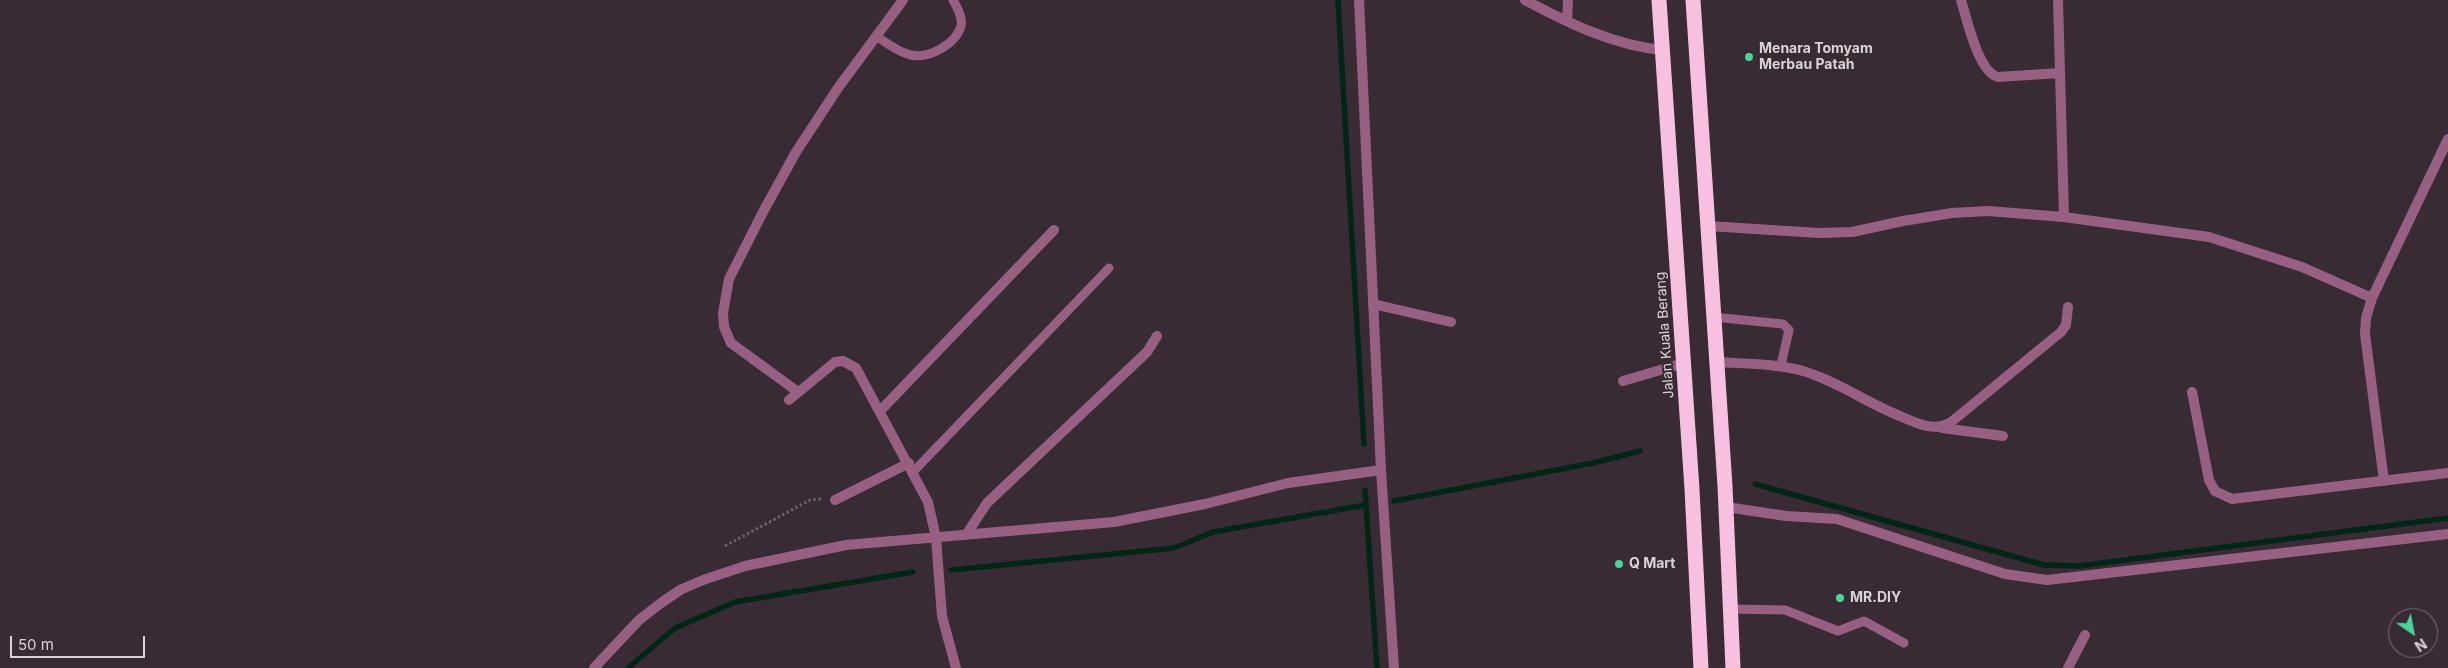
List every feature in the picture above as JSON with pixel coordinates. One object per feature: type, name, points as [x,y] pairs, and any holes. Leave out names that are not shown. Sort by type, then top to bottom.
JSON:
[{"type":"highway","name":"Jalan Kuala Berang","points":[[1659,0],[1684,363],[1701,668]]},
{"type":"highway","points":[[1693,0],[1726,507],[1733,668]]},
{"type":"street","points":[[798,392],[731,343],[724,327],[722,313],[730,279],[764,210],[796,152],[838,88],[903,0]]},
{"type":"street","points":[[1360,0],[1381,470],[1394,668]]},
{"type":"street","points":[[1525,0],[1567,21],[1636,47],[1662,50]]},
{"type":"street","points":[[1567,21],[1568,0]]},
{"type":"street","points":[[1961,0],[1982,61],[1993,76],[2060,73]]},
{"type":"street","points":[[2058,0],[2064,217]]},
{"type":"street","points":[[2384,481],[2365,334],[2366,318],[2372,298],[2448,138]]},
{"type":"street","points":[[1708,226],[1852,232],[1903,220],[1988,211],[2064,217],[2209,237],[2302,267],[2372,298]]},
{"type":"street","points":[[880,411],[1054,230]]},
{"type":"street","points":[[1373,304],[1451,322]]},
{"type":"street","points":[[1942,428],[2061,332],[2066,325],[2068,308]]},
{"type":"street","points":[[966,535],[987,503],[1147,352],[1157,336]]},
{"type":"street","points":[[789,400],[828,367],[843,361],[856,368],[928,502],[936,538],[942,616],[956,668]]},
{"type":"street","points":[[1716,362],[1781,365],[1805,371],[1881,408],[1925,426],[2003,436]]},
{"type":"street","points":[[1624,381],[1684,363]]},
{"type":"street","points":[[2192,392],[2209,480],[2215,491],[2222,496],[2232,499],[2448,473]]},
{"type":"street","points":[[835,500],[911,468]]},
{"type":"street","points":[[594,668],[639,620],[660,603],[680,590],[724,572],[846,545],[1081,526],[1121,521],[1288,483],[1381,470]]},
{"type":"street","points":[[1726,507],[1786,516],[1837,519],[2005,574],[2047,580],[2448,534]]},
{"type":"street","points":[[2068,668],[2086,635]]},
{"type":"lane","points":[[877,37],[910,55],[936,52],[949,42],[961,25],[961,18],[953,0]]},
{"type":"lane","points":[[911,468],[1109,268]]},
{"type":"lane","points":[[1713,316],[1787,326],[1789,330],[1781,365]]},
{"type":"lane","points":[[1730,609],[1785,610],[1838,631],[1864,621],[1904,643]]},
{"type":"path","points":[[725,546],[810,500],[835,500]]},
{"type":"waterway","points":[[1338,0],[1364,444]]},
{"type":"waterway","points":[[1394,501],[1593,463],[1640,451]]},
{"type":"waterway","points":[[1755,484],[2044,565],[2079,566],[2448,518]]},
{"type":"waterway","points":[[1365,490],[1377,668]]},
{"type":"waterway","points":[[951,570],[1174,548],[1213,532],[1365,505]]},
{"type":"waterway","points":[[628,668],[675,628],[735,602],[913,572]]},
{"type":"place","name":"Menara Tomyam Merbau Patah","points":[[1749,57]]},
{"type":"place","name":"Q Mart","points":[[1619,564]]},
{"type":"place","name":"MR.DIY","points":[[1840,598]]}]
